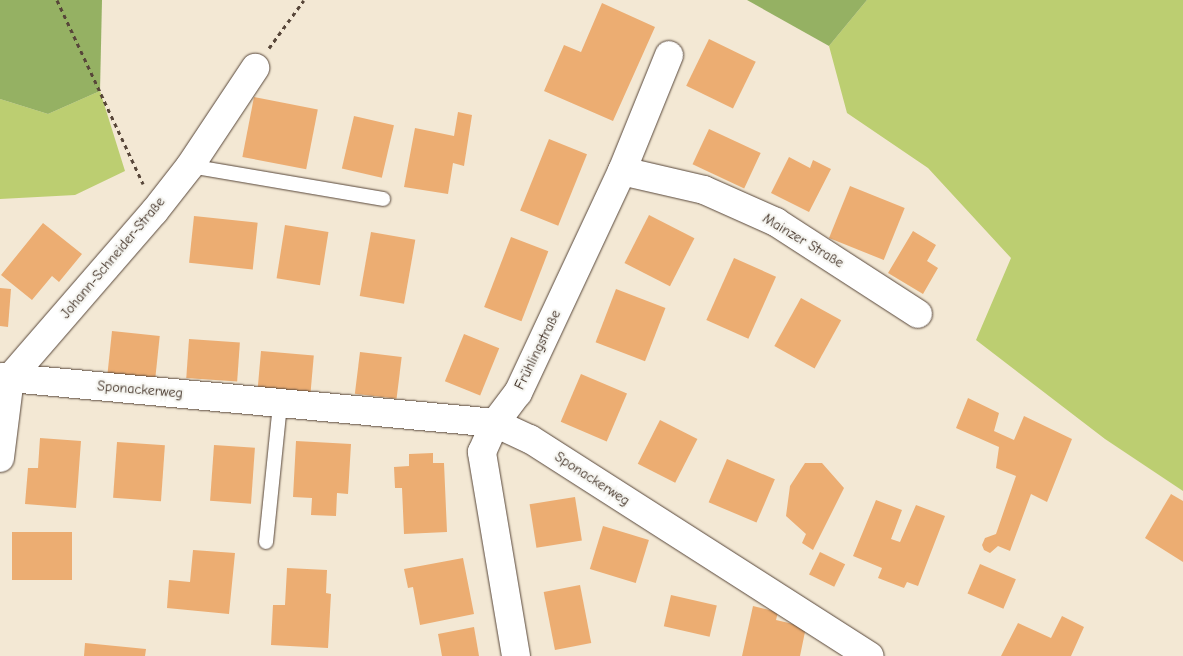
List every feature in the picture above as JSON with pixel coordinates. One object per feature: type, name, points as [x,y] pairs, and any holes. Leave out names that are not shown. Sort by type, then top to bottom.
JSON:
[{"type":"street","name":"Frühlingstraße","points":[[516,656],[482,452],[495,423],[518,393],[622,171],[669,55]]},
{"type":"street","name":"Johann-Schneider-Straße","points":[[5,378],[154,212],[190,166],[255,68]]},
{"type":"street","name":"Mainzer Straße","points":[[622,171],[704,190],[776,222],[918,314]]},
{"type":"street","name":"Sponackerweg","points":[[5,378],[495,423],[530,439],[838,647],[869,656]]},
{"type":"street","points":[[0,458],[5,378]]},
{"type":"lane","points":[[190,166],[382,200]]},
{"type":"lane","points":[[266,542],[280,403]]},
{"type":"path","points":[[57,0],[128,148],[154,212]]},
{"type":"path","points":[[255,68],[304,0]]},
{"type":"green space","points":[[0,0],[102,0],[100,91],[48,114],[0,99]]},
{"type":"green space","points":[[747,0],[867,0],[829,46]]},
{"type":"green space","points":[[867,0],[1183,0],[1183,491],[1105,439],[976,340],[1011,258],[928,168],[847,113],[829,46]]},
{"type":"green space","points":[[100,91],[125,171],[75,195],[0,199],[0,99],[48,114]]},
{"type":"building","points":[[602,3],[655,27],[613,121],[544,91],[564,45],[581,52]]},
{"type":"building","points":[[709,39],[756,62],[733,109],[686,86]]},
{"type":"building","points":[[254,97],[318,109],[306,169],[242,157]]},
{"type":"building","points":[[458,112],[472,115],[464,166],[453,163],[448,194],[404,187],[415,128],[454,136]]},
{"type":"building","points":[[354,116],[394,125],[382,178],[342,169]]},
{"type":"building","points":[[709,129],[761,153],[744,188],[693,164]]},
{"type":"building","points":[[549,139],[587,154],[558,226],[520,210]]},
{"type":"building","points":[[789,157],[810,168],[813,160],[831,169],[809,212],[771,193]]},
{"type":"building","points":[[850,186],[905,208],[884,260],[829,238]]},
{"type":"building","points":[[649,215],[694,238],[670,286],[624,263]]},
{"type":"building","points":[[194,216],[258,223],[253,269],[189,263]]},
{"type":"building","points":[[43,223],[82,254],[59,282],[52,276],[32,300],[1,275]]},
{"type":"building","points":[[285,225],[328,232],[320,285],[277,278]]},
{"type":"building","points":[[913,231],[936,245],[927,261],[938,268],[923,294],[888,273]]},
{"type":"building","points":[[371,232],[415,240],[404,304],[360,296]]},
{"type":"building","points":[[511,237],[548,251],[521,321],[484,307]]},
{"type":"building","points":[[734,258],[776,277],[748,339],[706,320]]},
{"type":"building","points":[[0,288],[11,289],[8,327],[0,326]]},
{"type":"building","points":[[616,289],[665,308],[645,361],[596,342]]},
{"type":"building","points":[[801,298],[841,320],[815,368],[774,346]]},
{"type":"building","points":[[112,331],[160,336],[155,379],[108,374]]},
{"type":"building","points":[[464,334],[499,348],[480,396],[445,381]]},
{"type":"building","points":[[189,339],[240,343],[237,381],[186,378]]},
{"type":"building","points":[[261,351],[314,356],[311,392],[258,388]]},
{"type":"building","points":[[360,352],[402,357],[397,399],[355,394]]},
{"type":"building","points":[[581,374],[627,394],[607,441],[561,422]]},
{"type":"building","points":[[968,398],[999,413],[994,431],[1014,440],[1024,416],[1072,439],[1047,502],[1031,494],[1010,551],[998,546],[990,553],[984,550],[982,545],[985,538],[996,534],[1016,476],[996,468],[999,447],[956,428]]},
{"type":"building","points":[[660,420],[697,439],[675,483],[638,464]]},
{"type":"building","points":[[40,438],[81,441],[76,508],[25,504],[28,468],[38,468]]},
{"type":"building","points":[[296,441],[351,444],[348,494],[337,493],[336,516],[311,515],[312,498],[293,497]]},
{"type":"building","points":[[117,442],[165,445],[161,501],[113,498]]},
{"type":"building","points":[[214,445],[255,448],[251,504],[210,501]]},
{"type":"building","points":[[433,453],[433,463],[444,463],[447,532],[404,534],[402,488],[395,488],[394,467],[409,466],[409,454]]},
{"type":"building","points":[[727,459],[775,479],[757,523],[709,502]]},
{"type":"building","points":[[805,463],[822,463],[844,488],[813,550],[802,543],[806,534],[786,516],[790,486]]},
{"type":"building","points":[[1171,494],[1183,501],[1183,562],[1145,538]]},
{"type":"building","points":[[575,497],[582,540],[536,548],[530,504]]},
{"type":"building","points":[[876,500],[902,510],[891,539],[900,542],[916,505],[945,516],[918,586],[907,582],[904,588],[878,578],[882,568],[853,556]]},
{"type":"building","points":[[603,526],[649,540],[636,583],[590,569]]},
{"type":"building","points":[[12,532],[72,532],[72,580],[12,580]]},
{"type":"building","points":[[193,550],[235,553],[229,614],[167,608],[169,580],[190,582]]},
{"type":"building","points":[[820,552],[845,564],[834,587],[809,574]]},
{"type":"building","points":[[463,558],[474,614],[420,625],[413,587],[408,588],[404,569]]},
{"type":"building","points":[[980,564],[1016,579],[1003,609],[967,593]]},
{"type":"building","points":[[287,568],[327,570],[326,593],[331,594],[328,648],[271,645],[273,605],[285,605]]},
{"type":"building","points":[[580,585],[591,643],[555,650],[544,592]]},
{"type":"building","points":[[671,595],[717,606],[710,637],[664,626]]},
{"type":"building","points":[[753,606],[778,612],[776,620],[806,627],[800,656],[742,656]]},
{"type":"building","points":[[1062,616],[1084,627],[1071,656],[1001,656],[1018,623],[1051,638]]},
{"type":"building","points":[[474,627],[479,656],[442,656],[438,634]]},
{"type":"building","points":[[85,643],[146,649],[145,656],[84,656]]}]
